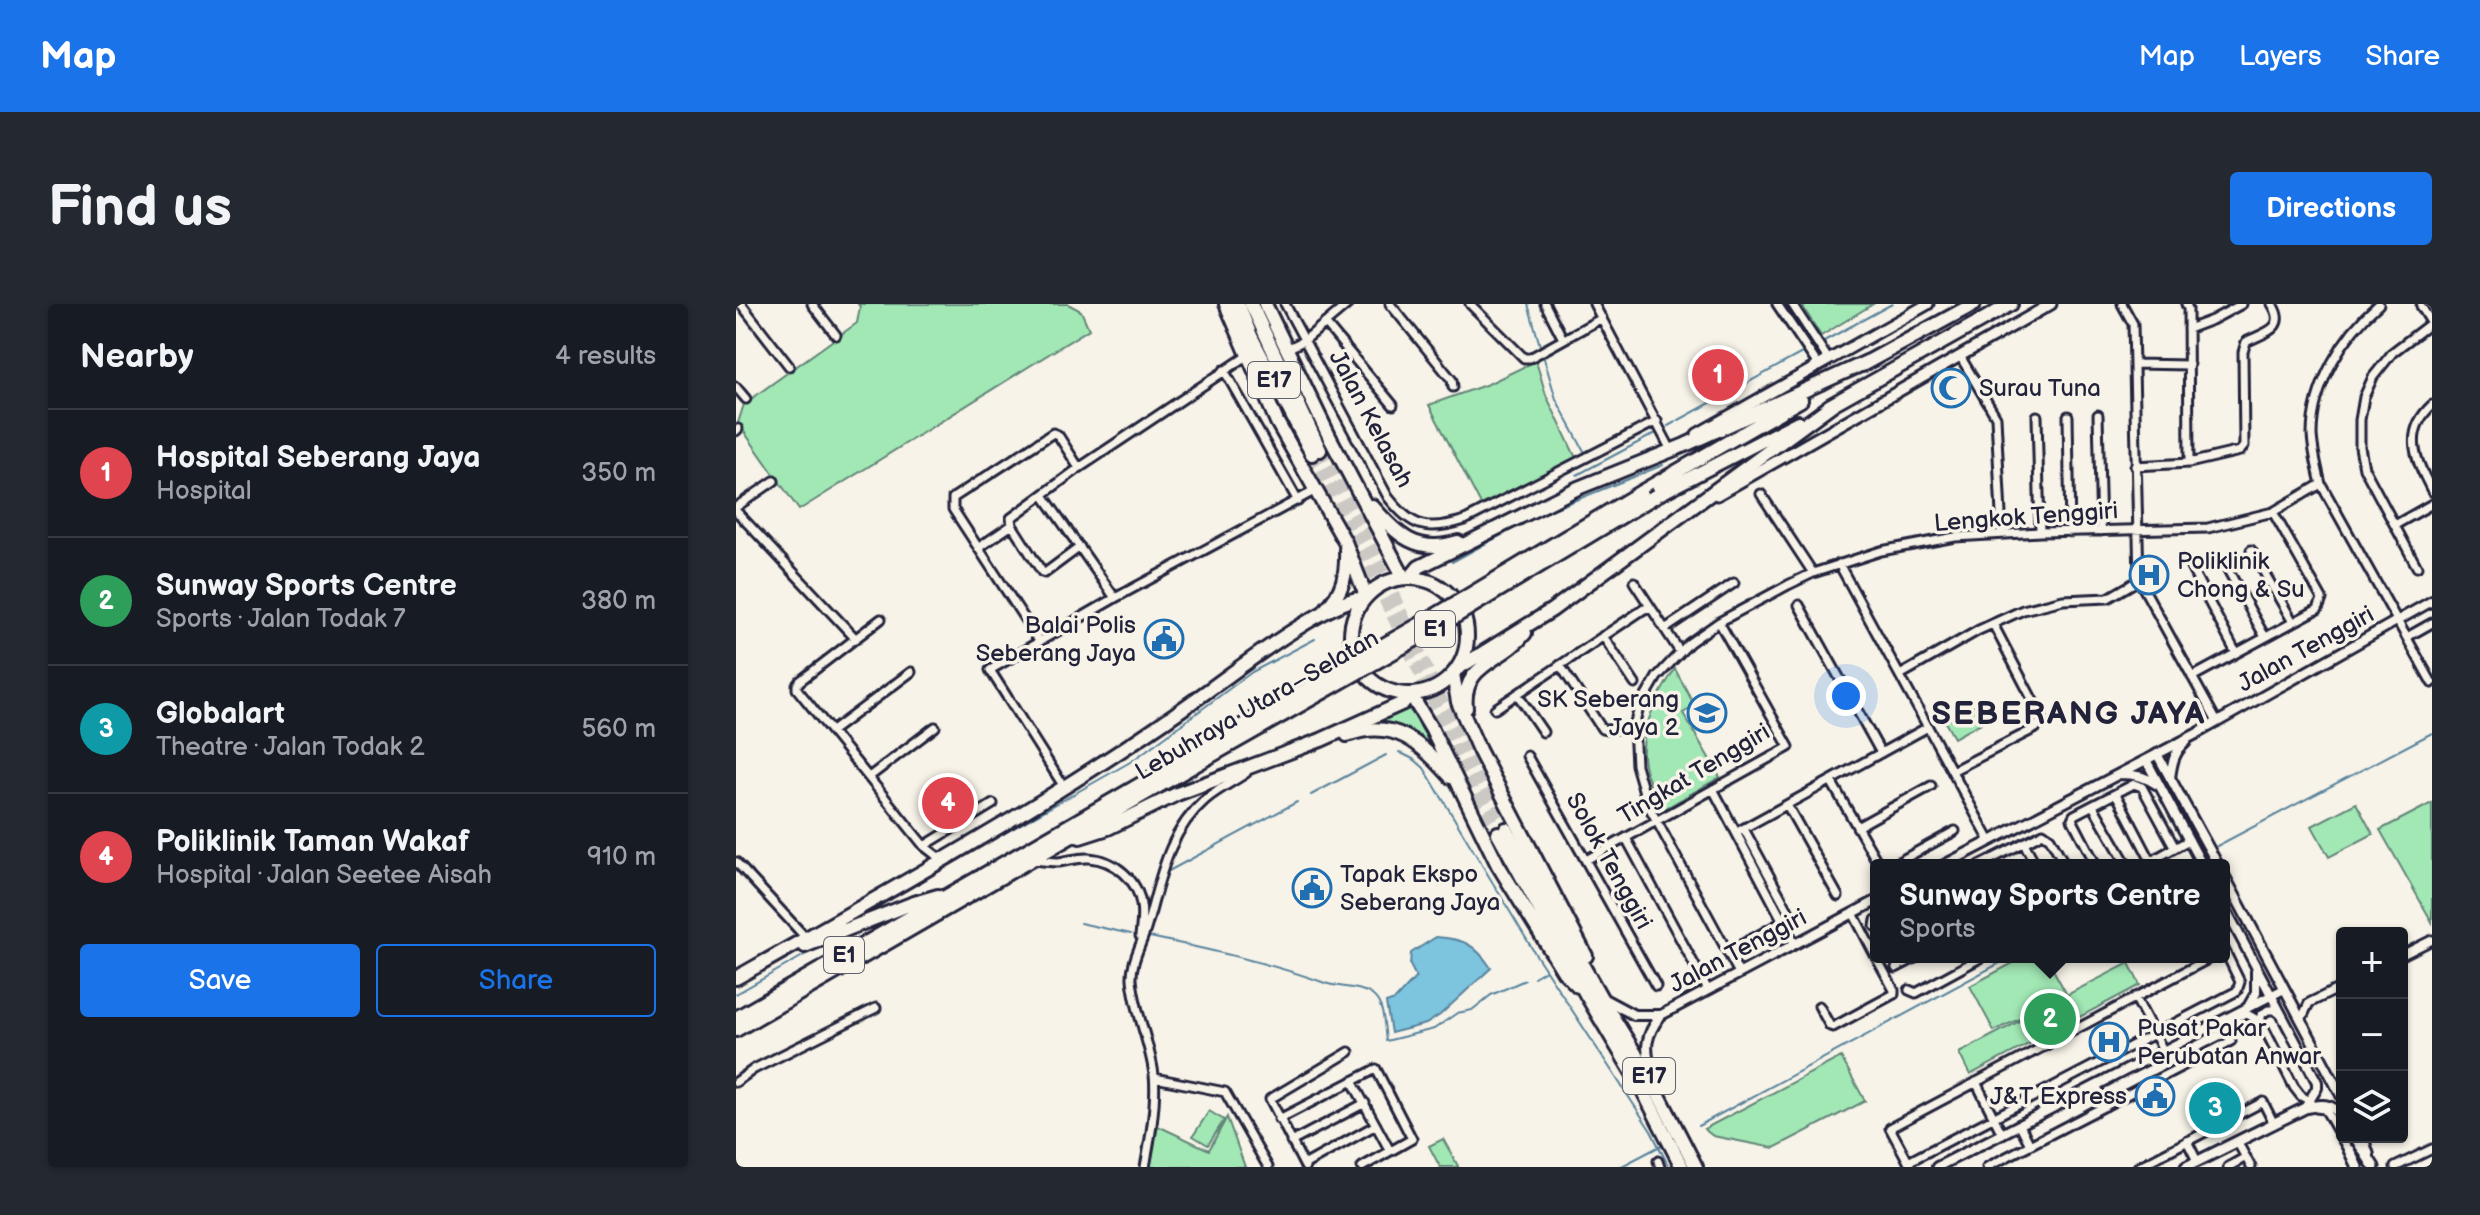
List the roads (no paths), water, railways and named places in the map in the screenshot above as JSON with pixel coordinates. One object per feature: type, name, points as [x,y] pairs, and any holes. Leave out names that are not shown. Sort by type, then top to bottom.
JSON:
[{"type":"highway","points":[[1226,304],[1277,422],[1345,542],[1365,598]]},
{"type":"highway","name":"E17","points":[[1238,304],[1251,336],[1316,452],[1251,304]]},
{"type":"highway","points":[[1265,304],[1359,493],[1407,578]]},
{"type":"highway","name":"Lebuhraya Utara–Selatan","points":[[736,1030],[1067,840],[1206,752],[1641,492],[1974,304]]},
{"type":"highway","name":"Lebuhraya Utara–Selatan","points":[[736,1018],[1206,752],[1436,628],[1657,495],[1833,404],[2011,304]]},
{"type":"highway","points":[[1407,578],[1419,567],[1578,488],[1869,361]]},
{"type":"highway","points":[[1595,994],[1586,954],[1479,750],[1458,702],[1455,672],[1467,643],[1460,610],[1442,589],[1424,580],[1407,578],[1383,584],[1365,598],[1355,613],[1351,645],[1365,675],[1378,686],[1410,695],[1438,687],[1455,672],[1530,624],[1833,404]]},
{"type":"highway","points":[[1359,493],[1398,534],[1417,543],[1437,546],[1477,538]]},
{"type":"highway","points":[[1318,616],[1332,603],[1342,586],[1346,563],[1345,542]]},
{"type":"highway","points":[[736,978],[1064,787],[1318,616],[1351,600],[1365,598]]},
{"type":"highway","points":[[1470,727],[1465,696],[1470,680],[1477,671],[1518,642],[1530,624]]},
{"type":"highway","points":[[1067,840],[1098,832],[1177,794],[1321,740],[1403,703],[1410,695]]},
{"type":"highway","points":[[1410,695],[1432,730],[1498,865],[1527,915],[1564,972],[1595,994]]},
{"type":"highway","points":[[1321,740],[1333,740],[1369,730],[1401,734],[1423,747],[1461,789]]},
{"type":"highway","name":"E17","points":[[1502,831],[1595,994],[1660,1096],[1696,1167]]},
{"type":"highway","points":[[774,957],[911,904],[953,893]]},
{"type":"highway","name":"E17","points":[[1595,994],[1682,1167]]},
{"type":"main road","points":[[1671,450],[1928,304]]},
{"type":"main road","points":[[1683,514],[2051,304]]},
{"type":"main road","points":[[2186,1167],[2308,1105],[2327,1104],[2336,1109]]},
{"type":"main road","points":[[2359,1143],[2375,1164]]},
{"type":"main road","points":[[2349,1150],[2356,1167]]},
{"type":"street","points":[[741,304],[789,366]]},
{"type":"street","points":[[812,304],[836,335]]},
{"type":"street","name":"Jalan Kelasah","points":[[1285,304],[1388,497],[1403,516],[1419,525],[1443,527],[1465,520],[1657,421]]},
{"type":"street","points":[[1287,349],[1305,340],[1348,304]]},
{"type":"street","points":[[1390,304],[1452,380],[1453,387]]},
{"type":"street","points":[[1470,304],[1524,358],[1602,318]]},
{"type":"street","points":[[1545,304],[1563,339]]},
{"type":"street","points":[[1594,304],[1671,450]]},
{"type":"street","points":[[1777,304],[1818,365]]},
{"type":"street","points":[[1783,312],[1792,304],[1828,359]]},
{"type":"street","points":[[2122,304],[2133,324],[2139,580],[2217,722]]},
{"type":"street","points":[[2186,304],[2189,463]]},
{"type":"street","points":[[2188,329],[2242,304]]},
{"type":"street","points":[[2135,466],[2189,463],[2234,454],[2244,446],[2243,352],[2246,342],[2278,323],[2278,314],[2272,304]]},
{"type":"street","points":[[2379,304],[2344,343],[2327,371],[2316,403],[2312,432],[2314,459],[2321,484],[2432,683]]},
{"type":"street","points":[[2417,567],[2364,468],[2360,420],[2364,397],[2373,377],[2393,352],[2431,324],[2421,306]]},
{"type":"street","points":[[1325,323],[1393,405]]},
{"type":"street","points":[[1080,547],[1045,573],[1042,572],[1012,525],[1011,518],[1079,468],[1247,356]]},
{"type":"street","points":[[1960,356],[1996,417],[2002,534]]},
{"type":"street","points":[[2134,364],[2189,365]]},
{"type":"street","points":[[1224,370],[1298,501]]},
{"type":"street","points":[[736,387],[746,399]]},
{"type":"street","points":[[2432,405],[2422,416],[2414,434],[2417,463],[2432,491]]},
{"type":"street","points":[[2098,415],[2101,531]]},
{"type":"street","points":[[2037,416],[2040,532]]},
{"type":"street","points":[[2068,416],[2070,532]]},
{"type":"street","points":[[1039,641],[953,509],[953,498],[1053,433],[1058,435],[1079,468]]},
{"type":"street","points":[[774,481],[736,509],[856,639]]},
{"type":"street","name":"Lengkok Tenggiri","points":[[1739,973],[1656,821],[1640,785],[1636,765],[1634,726],[1648,691],[1680,652],[1719,622],[1813,573],[1881,551],[1955,537],[2208,528],[2273,512],[2321,484]]},
{"type":"street","points":[[1064,787],[990,670],[1115,598],[1316,490]]},
{"type":"street","points":[[1761,494],[1813,573]]},
{"type":"street","points":[[1043,495],[1115,598]]},
{"type":"street","points":[[2395,525],[2432,504]]},
{"type":"street","points":[[2192,677],[2321,605],[2322,599],[2273,512]]},
{"type":"street","points":[[978,548],[1012,525]]},
{"type":"street","points":[[2251,550],[2293,622]]},
{"type":"street","points":[[2222,559],[2265,637]]},
{"type":"street","points":[[2188,562],[2236,653]]},
{"type":"street","points":[[1839,564],[1990,841]]},
{"type":"street","points":[[1900,675],[1993,624],[2040,604],[2108,598],[2139,580]]},
{"type":"street","points":[[1634,582],[1680,652]]},
{"type":"street","points":[[1665,629],[1734,583]]},
{"type":"street","name":"Jalan Tenggiri","points":[[1958,859],[2196,734],[2432,601]]},
{"type":"street","points":[[1799,605],[1881,753]]},
{"type":"street","points":[[1495,709],[1644,609],[1651,608]]},
{"type":"street","points":[[881,619],[797,685],[924,846],[937,856],[948,857]]},
{"type":"street","name":"Tingkat Tenggiri","points":[[1586,860],[1789,747],[1719,622]]},
{"type":"street","name":"Jalan Tenggiri","points":[[2407,637],[2432,623]]},
{"type":"street","points":[[1952,771],[2032,730],[2041,722],[2042,718],[1993,624]]},
{"type":"street","points":[[1603,636],[1635,684]]},
{"type":"street","points":[[1560,665],[1602,729],[1634,726]]},
{"type":"street","points":[[832,731],[911,672]]},
{"type":"street","points":[[1517,694],[1543,732]]},
{"type":"street","points":[[869,777],[935,727]]},
{"type":"street","points":[[1740,830],[1928,727]]},
{"type":"street","points":[[2168,774],[2177,752],[2196,734]]},
{"type":"street","points":[[2157,754],[2215,859]]},
{"type":"street","name":"Solok Tenggiri","points":[[1527,756],[1656,986]]},
{"type":"street","points":[[2146,760],[2199,859]]},
{"type":"street","points":[[1145,1167],[1155,1078],[1149,1046],[1136,1008],[1132,979],[1140,942],[1164,863],[1182,827],[1207,799],[1258,763]]},
{"type":"street","points":[[2118,774],[2142,776],[2160,787]]},
{"type":"street","points":[[2160,787],[2159,776],[2168,774]]},
{"type":"street","points":[[1831,781],[1876,859]]},
{"type":"street","points":[[2093,859],[2072,819],[2074,815],[2134,784],[2139,784],[2175,848]]},
{"type":"street","points":[[1857,827],[1931,786]]},
{"type":"street","points":[[1713,789],[1740,830],[1787,918],[1795,944]]},
{"type":"street","points":[[2116,794],[2146,859]]},
{"type":"street","points":[[924,846],[993,804]]},
{"type":"street","points":[[1787,805],[1838,896]]},
{"type":"street","points":[[2093,806],[2124,859]]},
{"type":"street","points":[[1904,859],[1955,831]]},
{"type":"street","points":[[1992,859],[2043,833],[2050,838],[2062,859]]},
{"type":"street","points":[[1626,838],[1708,990]]},
{"type":"street","points":[[2155,859],[2189,840]]},
{"type":"street","points":[[2024,843],[2033,859]]},
{"type":"street","points":[[922,871],[930,860],[924,846]]},
{"type":"street","points":[[1032,860],[1059,862],[1092,858],[1122,871],[1140,897],[1140,942]]},
{"type":"street","points":[[736,862],[806,938]]},
{"type":"street","points":[[2230,886],[2336,1086]]},
{"type":"street","name":"Jalan Tenggiri","points":[[1661,1015],[1870,904]]},
{"type":"street","points":[[1853,913],[1870,946]]},
{"type":"street","points":[[2230,917],[2317,1082],[2308,1105]]},
{"type":"street","points":[[1743,944],[1787,918]]},
{"type":"street","points":[[2252,925],[2267,964],[2268,976],[2264,981]]},
{"type":"street","points":[[2408,952],[2432,940]]},
{"type":"street","points":[[2200,963],[1890,1128],[1909,1164],[2237,991],[2240,982],[2230,962]]},
{"type":"street","points":[[1819,1006],[1833,1027],[1894,994],[1879,963]]},
{"type":"street","points":[[1896,968],[1906,963]]},
{"type":"street","points":[[1909,990],[1916,993],[1970,963]]},
{"type":"street","points":[[2247,1008],[2258,987],[2256,966]]},
{"type":"street","points":[[1937,1167],[2284,989]]},
{"type":"street","points":[[2293,1004],[2309,1003],[2336,990]]},
{"type":"street","points":[[1595,994],[1634,1015],[1661,1015]]},
{"type":"street","points":[[2135,997],[2164,1052]]},
{"type":"street","points":[[2301,1020],[2309,1003]]},
{"type":"street","points":[[736,1082],[766,1063],[876,1008]]},
{"type":"street","points":[[2283,1016],[2275,1010],[2268,1010],[2261,1015],[2261,1022],[2294,1087],[2308,1105],[2324,1109],[2349,1150]]},
{"type":"street","points":[[2221,1021],[2247,1014],[2261,1022]]},
{"type":"street","points":[[1660,1096],[1647,1045],[1650,1030],[1661,1015]]},
{"type":"street","points":[[1987,1167],[2231,1041],[2221,1021]]},
{"type":"street","points":[[1349,1052],[1270,1099],[1304,1166],[1376,1125]]},
{"type":"street","points":[[1279,1119],[1377,1070],[1412,1139],[1362,1167]]},
{"type":"street","points":[[1155,1078],[1225,1092],[1268,1167]]},
{"type":"street","points":[[1352,1081],[1390,1151]]},
{"type":"street","points":[[1976,1082],[2002,1134]]},
{"type":"street","points":[[2097,1087],[2106,1106]]},
{"type":"street","points":[[2139,1167],[2263,1102],[2274,1124]]},
{"type":"street","points":[[1291,1142],[1365,1103]]},
{"type":"street","points":[[2020,1125],[2030,1145]]},
{"type":"street","points":[[2187,1141],[2196,1164]]},
{"type":"street","points":[[2238,1143],[2251,1167]]},
{"type":"street","points":[[2366,1143],[2375,1164]]},
{"type":"street","points":[[2395,1167],[2432,1149]]},
{"type":"street","points":[[2228,1167],[2246,1157]]},
{"type":"water","points":[[1436,937],[1468,944],[1480,953],[1491,968],[1440,1015],[1426,1024],[1391,1033],[1386,1003],[1395,1000],[1416,977],[1410,965],[1411,953]]},
{"type":"waterway","points":[[1528,304],[1541,349]]},
{"type":"waterway","points":[[1824,341],[1892,304]]},
{"type":"waterway","points":[[1668,426],[1802,353]]},
{"type":"waterway","points":[[1543,355],[1556,399],[1584,451]]},
{"type":"waterway","points":[[1577,475],[1658,432]]},
{"type":"waterway","points":[[1452,562],[1536,516],[1663,465]]},
{"type":"waterway","points":[[892,897],[1132,761],[1252,672],[1315,639]]},
{"type":"waterway","points":[[2217,846],[2432,733]]},
{"type":"waterway","points":[[1399,752],[1424,768],[1536,955],[1651,1131],[1669,1167]]},
{"type":"waterway","points":[[1311,795],[1386,755]]},
{"type":"waterway","points":[[1155,909],[1165,873],[1297,802]]},
{"type":"waterway","points":[[1080,923],[1131,934]]},
{"type":"waterway","points":[[1145,936],[1236,956],[1331,985],[1367,992],[1379,1004],[1386,1041],[1434,1029],[1457,1013],[1472,1010],[1491,995],[1525,980]]},
{"type":"waterway","points":[[736,994],[817,948]]},
{"type":"waterway","points":[[1698,1126],[2000,963]]},
{"type":"waterway","points":[[1534,977],[1546,970]]},
{"type":"waterway","points":[[1620,1167],[1664,1144]]},
{"type":"tunnel","points":[[1320,450],[1382,570],[1438,693],[1506,829]]},
{"type":"tunnel","points":[[1312,454],[1498,833]]},
{"type":"place","name":"Hospital Seberang Jaya","points":[[1718,375]]},
{"type":"place","name":"Surau Tuna","points":[[1951,388]]},
{"type":"place","name":"Poliklinik Chong & Su","points":[[2149,575]]},
{"type":"place","name":"Balai Polis Seberang Jaya","points":[[1164,639]]},
{"type":"place","name":"SK Seberang Jaya 2","points":[[1707,713]]},
{"type":"place","name":"Poliklinik Taman Wakaf","points":[[948,803]]},
{"type":"place","name":"Tapak Ekspo Seberang Jaya","points":[[1312,888]]},
{"type":"place","name":"Sunway Sports Centre","points":[[2050,1019]]},
{"type":"place","name":"Pusat Pakar Perubatan Anwar","points":[[2109,1042]]},
{"type":"place","name":"J&T Express","points":[[2155,1096]]},
{"type":"place","name":"Globalart","points":[[2215,1108]]},
{"type":"district","name":"SEBERANG JAYA","points":[[2069,714]]}]
